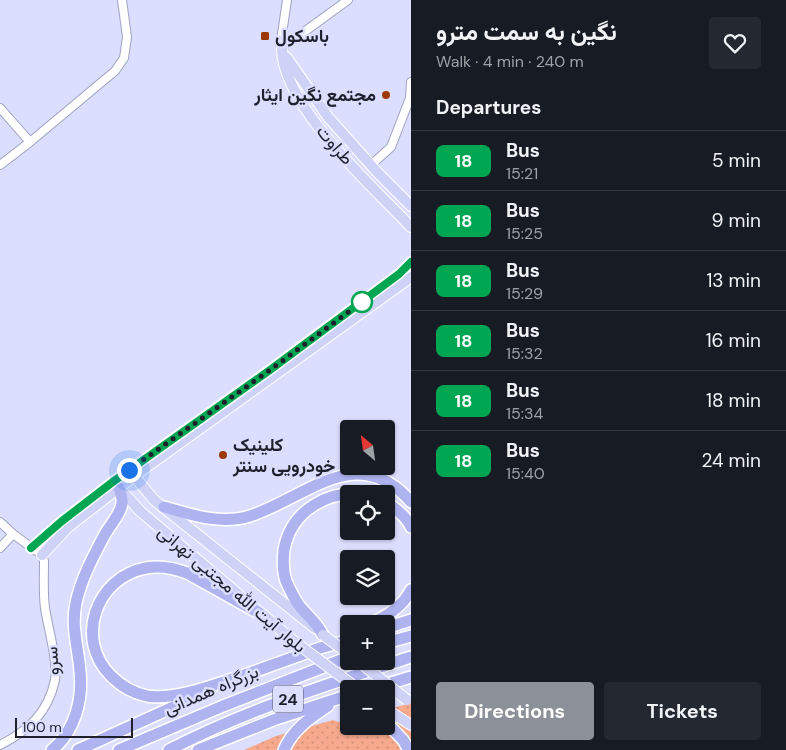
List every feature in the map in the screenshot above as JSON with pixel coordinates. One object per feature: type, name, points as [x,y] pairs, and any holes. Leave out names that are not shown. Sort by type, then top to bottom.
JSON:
[{"type":"highway","points":[[164,507],[195,516],[225,521],[250,516],[334,477],[359,473],[383,480],[404,494],[411,502]]},
{"type":"highway","points":[[52,750],[74,722],[76,714],[80,672],[74,627],[76,605],[89,566],[105,534],[118,514],[122,502],[117,484]]},
{"type":"highway","points":[[323,634],[316,622],[301,608],[286,580],[283,556],[288,535],[300,516],[319,501],[340,494]]},
{"type":"highway","points":[[395,507],[411,527]]},
{"type":"highway","points":[[246,674],[191,692],[168,695],[148,696],[126,688],[106,671],[95,652],[92,636],[94,618],[102,599],[116,582],[125,576],[146,568],[166,567],[192,575],[264,616]]},
{"type":"highway","points":[[388,615],[411,590]]},
{"type":"highway","points":[[395,625],[411,620]]},
{"type":"highway","points":[[395,640],[411,636]]},
{"type":"highway","points":[[320,648],[340,638]]},
{"type":"highway","name":"بزرگراه همدانی","points":[[78,750],[246,674],[340,642]]},
{"type":"highway","name":"بزرگراه همدانی","points":[[169,750],[204,732],[325,684],[411,657]]},
{"type":"highway","name":"بزرگراه همدانی","points":[[119,750],[340,660]]},
{"type":"highway","points":[[395,682],[411,677]]},
{"type":"highway","points":[[198,750],[276,719],[340,698]]},
{"type":"highway","points":[[284,750],[289,738],[302,725],[340,699]]},
{"type":"highway","points":[[395,732],[409,750]]},
{"type":"main road","name":"طراوت","points":[[282,48],[314,99],[374,169],[411,206]]},
{"type":"main road","name":"طراوت","points":[[282,48],[282,58],[287,72],[306,109],[323,134],[411,228]]},
{"type":"main road","points":[[368,182],[374,169]]},
{"type":"main road","points":[[42,554],[68,527],[117,484],[399,274],[411,262]]},
{"type":"main road","points":[[131,473],[411,277]]},
{"type":"main road","name":"بلوار آیت الله مجتبی تهرانی","points":[[131,473],[164,507],[340,648]]},
{"type":"main road","points":[[31,548],[62,521],[117,484]]},
{"type":"main road","name":"بلوار آیت الله مجتبی تهرانی","points":[[117,484],[141,512],[295,642],[346,680]]},
{"type":"main road","points":[[130,500],[134,492],[145,489]]},
{"type":"main road","points":[[369,670],[409,701]]},
{"type":"main road","points":[[395,715],[411,725]]},
{"type":"street","points":[[0,165],[115,71],[124,58],[127,37],[122,0]]},
{"type":"street","name":"طراوت","points":[[282,48],[287,0]]},
{"type":"street","points":[[282,48],[348,0]]},
{"type":"street","points":[[331,1],[333,5],[340,5]]},
{"type":"street","points":[[374,169],[391,147],[410,98],[411,82]]},
{"type":"street","points":[[0,108],[30,142]]},
{"type":"street","points":[[0,522],[31,548],[42,554]]},
{"type":"street","points":[[0,548],[13,534]]},
{"type":"street","name":"سرو","points":[[0,746],[20,736],[44,712],[55,679],[53,647],[45,606],[44,561],[42,554]]},
{"type":"shaded area","points":[[411,703],[411,750],[244,750],[276,736],[333,720],[340,722],[340,735],[395,735],[395,707]]},
{"type":"bus line","name":"18","points":[[31,548],[62,521],[114,481],[270,370],[399,274],[411,262]]},
{"type":"place","name":"باسکول","points":[[265,36]]},
{"type":"place","name":"مجتمع نگین ایثار","points":[[386,95]]},
{"type":"place","name":"کلینیک خودرویی سنتر","points":[[223,455]]},
{"type":"route","points":[[129,470],[362,302]]}]
